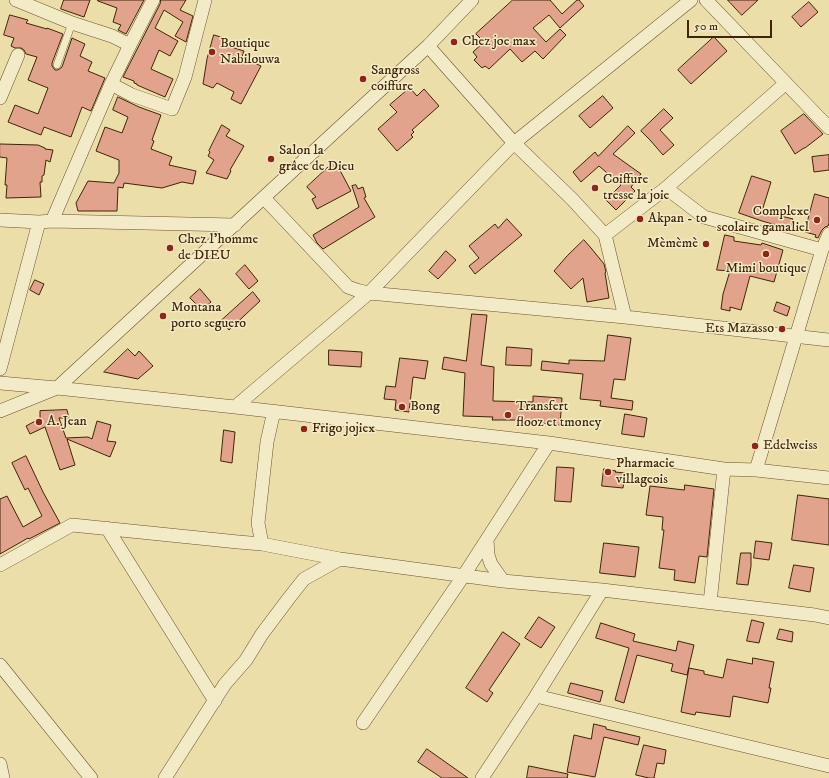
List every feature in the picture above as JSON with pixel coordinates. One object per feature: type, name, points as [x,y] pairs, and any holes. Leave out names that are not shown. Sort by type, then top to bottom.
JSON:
[{"type":"street","points":[[16,0],[72,23],[112,36],[130,45]]},
{"type":"street","points":[[52,220],[111,84],[153,0]]},
{"type":"street","points":[[111,84],[132,96],[172,109],[185,78],[205,0]]},
{"type":"street","points":[[0,411],[57,388],[428,46],[472,0]]},
{"type":"street","points":[[235,407],[369,293],[514,143],[691,0]]},
{"type":"street","points":[[706,0],[829,128]]},
{"type":"street","points":[[428,46],[514,143],[572,199],[605,235],[625,317]]},
{"type":"street","points":[[0,98],[18,55]]},
{"type":"street","points":[[605,235],[666,188],[786,83]]},
{"type":"street","points":[[666,188],[704,217],[822,250]]},
{"type":"street","points":[[264,198],[348,287],[353,289],[369,293],[625,317],[829,340]]},
{"type":"street","points":[[0,220],[235,225]]},
{"type":"street","points":[[0,369],[38,222]]},
{"type":"street","points":[[756,470],[822,250],[829,234]]},
{"type":"street","points":[[0,383],[274,411],[549,444],[724,469],[756,470],[829,478]]},
{"type":"street","points":[[262,544],[258,523],[267,442],[274,411]]},
{"type":"street","points":[[364,723],[464,575],[549,444]]},
{"type":"street","points":[[710,603],[724,469]]},
{"type":"street","points":[[0,565],[72,525],[262,544],[340,559],[503,581],[602,590],[815,615],[829,618]]},
{"type":"street","points":[[107,528],[215,701]]},
{"type":"street","points":[[487,540],[488,555],[491,564],[503,581]]},
{"type":"street","points":[[165,778],[225,684],[246,660],[278,612],[304,579],[340,559]]},
{"type":"street","points":[[482,778],[536,696],[602,590]]},
{"type":"street","points":[[0,665],[91,778]]},
{"type":"street","points":[[536,696],[829,766]]},
{"type":"street","points":[[0,764],[3,778]]},
{"type":"lane","points":[[57,66],[72,23]]},
{"type":"building","points":[[64,0],[90,0],[84,17],[61,9]]},
{"type":"building","points":[[98,0],[144,0],[126,34],[118,30],[121,25],[113,22],[117,8]]},
{"type":"building","points":[[161,0],[186,0],[180,10],[193,16],[186,42],[175,36],[183,22],[164,10],[155,28],[178,41],[170,56],[159,50],[151,69],[173,79],[165,97],[137,85],[134,81],[123,77]]},
{"type":"building","points":[[513,0],[550,0],[562,14],[577,0],[579,0],[584,6],[560,28],[549,15],[533,28],[546,42],[560,29],[566,35],[543,59],[535,51],[522,62],[510,49],[489,69],[485,66],[482,68],[474,60],[477,57],[473,52],[484,42],[476,34]]},
{"type":"building","points":[[728,0],[758,0],[742,15]]},
{"type":"building","points":[[809,2],[818,12],[801,27],[792,17]]},
{"type":"building","points":[[10,15],[28,20],[26,23],[63,34],[52,63],[55,70],[62,67],[72,38],[85,44],[80,56],[92,62],[88,71],[105,78],[91,111],[82,107],[71,137],[44,127],[41,135],[8,122],[15,105],[38,114],[48,88],[28,80],[37,57],[26,54],[21,48],[11,46],[14,38],[4,35]]},
{"type":"building","points":[[214,35],[224,38],[222,44],[244,51],[242,57],[261,66],[241,104],[231,99],[234,92],[217,83],[213,88],[203,84],[207,59]]},
{"type":"building","points":[[714,37],[727,51],[691,84],[678,70]]},
{"type":"building","points":[[410,88],[417,96],[424,89],[439,106],[412,130],[414,132],[411,135],[413,137],[397,151],[378,129],[397,112],[390,105]]},
{"type":"building","points":[[603,96],[613,108],[590,128],[579,116]]},
{"type":"building","points":[[118,97],[161,115],[152,140],[154,141],[151,149],[172,157],[169,165],[196,171],[193,184],[182,182],[162,188],[124,183],[123,188],[118,187],[117,211],[78,211],[76,203],[88,181],[114,183],[119,173],[119,160],[96,151],[105,127],[122,133],[128,117],[113,110]]},
{"type":"building","points":[[664,109],[673,118],[660,130],[674,145],[663,155],[641,131]]},
{"type":"building","points":[[804,114],[823,134],[795,154],[781,131]]},
{"type":"building","points":[[222,125],[230,130],[226,136],[244,146],[230,170],[231,171],[227,179],[206,173],[214,160],[208,156],[209,151]]},
{"type":"building","points":[[628,126],[635,133],[613,154],[641,174],[631,187],[635,191],[616,210],[606,200],[621,185],[599,166],[581,182],[573,172],[595,152],[598,156]]},
{"type":"building","points":[[0,144],[38,145],[45,149],[53,150],[50,162],[46,160],[44,175],[42,176],[42,182],[40,182],[41,197],[6,198],[7,185],[5,185],[7,158],[0,157]]},
{"type":"building","points":[[829,155],[829,170],[814,172],[812,157]]},
{"type":"building","points":[[335,161],[351,191],[317,209],[312,199],[316,197],[307,187]]},
{"type":"building","points":[[752,176],[771,182],[762,211],[793,219],[790,229],[739,213]]},
{"type":"building","points":[[356,185],[358,189],[363,187],[366,197],[364,198],[375,217],[323,249],[317,243],[313,235],[359,207],[352,186]]},
{"type":"building","points":[[815,194],[829,198],[829,223],[828,226],[822,230],[818,238],[815,237],[816,235],[805,232]]},
{"type":"building","points":[[507,219],[522,235],[475,274],[469,266],[479,258],[469,246],[495,224],[498,228]]},
{"type":"building","points":[[725,235],[734,237],[734,241],[761,245],[762,243],[783,250],[774,282],[750,276],[741,310],[730,307],[730,311],[721,309],[723,294],[730,271],[717,270]]},
{"type":"building","points":[[584,240],[604,264],[609,298],[587,302],[583,278],[571,289],[554,271]]},
{"type":"building","points":[[446,251],[456,260],[438,279],[429,271]]},
{"type":"building","points":[[245,265],[258,281],[249,289],[236,274]]},
{"type":"building","points":[[35,280],[44,284],[39,295],[30,290]]},
{"type":"building","points":[[200,289],[211,302],[202,310],[190,298]]},
{"type":"building","points":[[253,292],[260,301],[229,330],[221,321]]},
{"type":"building","points":[[777,302],[790,307],[787,316],[774,311]]},
{"type":"building","points":[[472,314],[487,315],[481,365],[494,367],[493,401],[533,402],[533,396],[562,398],[560,425],[531,422],[531,420],[492,420],[493,417],[463,416],[465,373],[442,369],[444,357],[466,361]]},
{"type":"building","points":[[608,335],[631,338],[625,380],[614,379],[611,398],[633,401],[632,410],[600,406],[601,401],[580,399],[583,374],[541,370],[542,361],[569,364],[569,360],[604,361]]},
{"type":"building","points":[[507,347],[532,349],[531,366],[506,365]]},
{"type":"building","points":[[128,349],[135,356],[139,351],[153,366],[138,379],[104,372]]},
{"type":"building","points":[[329,350],[362,352],[361,367],[329,365]]},
{"type":"building","points":[[400,358],[428,361],[425,379],[413,377],[409,412],[395,410],[396,400],[384,399],[386,386],[395,387]]},
{"type":"building","points":[[67,410],[69,418],[59,418],[66,438],[88,437],[92,439],[97,421],[111,425],[107,441],[116,442],[110,457],[67,439],[75,465],[60,470],[45,427],[30,434],[26,426],[41,418],[40,411]]},
{"type":"building","points":[[625,414],[647,418],[644,437],[622,434]]},
{"type":"building","points":[[224,430],[235,432],[232,463],[221,461]]},
{"type":"building","points":[[26,456],[60,523],[29,539],[28,538],[0,554],[0,499],[7,496],[23,527],[42,516],[28,488],[25,490],[12,463]]},
{"type":"building","points":[[557,467],[574,468],[571,502],[555,501]]},
{"type":"building","points":[[604,469],[625,473],[623,488],[602,486]]},
{"type":"building","points":[[685,485],[714,489],[707,557],[699,556],[695,583],[674,580],[675,570],[659,568],[664,530],[662,530],[663,517],[646,515],[650,486],[684,490]]},
{"type":"building","points":[[798,495],[829,499],[829,545],[792,540]]},
{"type":"building","points":[[756,541],[772,543],[769,560],[754,558]]},
{"type":"building","points":[[604,543],[639,547],[635,577],[600,573]]},
{"type":"building","points":[[741,553],[751,553],[751,566],[748,585],[737,584]]},
{"type":"building","points":[[794,565],[814,568],[810,592],[789,588]]},
{"type":"building","points":[[539,617],[555,627],[541,648],[525,638]]},
{"type":"building","points":[[752,620],[764,623],[759,643],[747,641]]},
{"type":"building","points":[[601,623],[635,634],[633,641],[676,651],[678,641],[694,645],[687,675],[671,671],[673,664],[637,655],[624,703],[615,700],[629,648],[596,638]]},
{"type":"building","points":[[780,629],[793,632],[792,642],[777,639]]},
{"type":"building","points":[[503,632],[520,644],[489,690],[493,693],[487,702],[466,688]]},
{"type":"building","points":[[753,658],[774,662],[768,703],[733,696],[730,717],[696,712],[695,715],[681,712],[689,668],[704,671],[704,674],[723,678],[727,659],[752,664]]},
{"type":"building","points":[[571,683],[603,691],[600,702],[568,693]]},
{"type":"building","points":[[594,724],[606,727],[606,729],[640,737],[638,745],[604,737],[595,777],[567,772],[574,735],[591,739]]},
{"type":"building","points":[[644,745],[666,750],[664,764],[657,763],[654,778],[636,775]]},
{"type":"building","points":[[427,749],[468,778],[442,778],[418,762]]},
{"type":"building","points":[[529,766],[568,774],[567,778],[527,778]]},
{"type":"place","name":"Chez joe max","points":[[454,42]]},
{"type":"place","name":"Boutique Nabilouwa","points":[[212,52]]},
{"type":"place","name":"Sangross coiffure","points":[[363,79]]},
{"type":"place","name":"Salon la grâce de Dieu","points":[[271,159]]},
{"type":"place","name":"Coiffure tresse la joie","points":[[595,188]]},
{"type":"place","name":"Akpan - to","points":[[640,219]]},
{"type":"place","name":"Complexe scolaire gamaliel","points":[[817,220]]},
{"type":"place","name":"Mèmèmè","points":[[706,244]]},
{"type":"place","name":"Chez l'homme de DIEU","points":[[170,248]]},
{"type":"place","name":"Mimi boutique","points":[[766,254]]},
{"type":"place","name":"Montana porto seguero","points":[[163,316]]},
{"type":"place","name":"Ets Mazasso","points":[[782,329]]},
{"type":"place","name":"Bong","points":[[402,407]]},
{"type":"place","name":"Transfert flooz et tmoney","points":[[508,415]]},
{"type":"place","name":"A. Jean","points":[[39,422]]},
{"type":"place","name":"Frigo jojiex","points":[[304,429]]},
{"type":"place","name":"Edelweiss","points":[[755,446]]},
{"type":"place","name":"Pharmacie villageois","points":[[608,472]]}]
